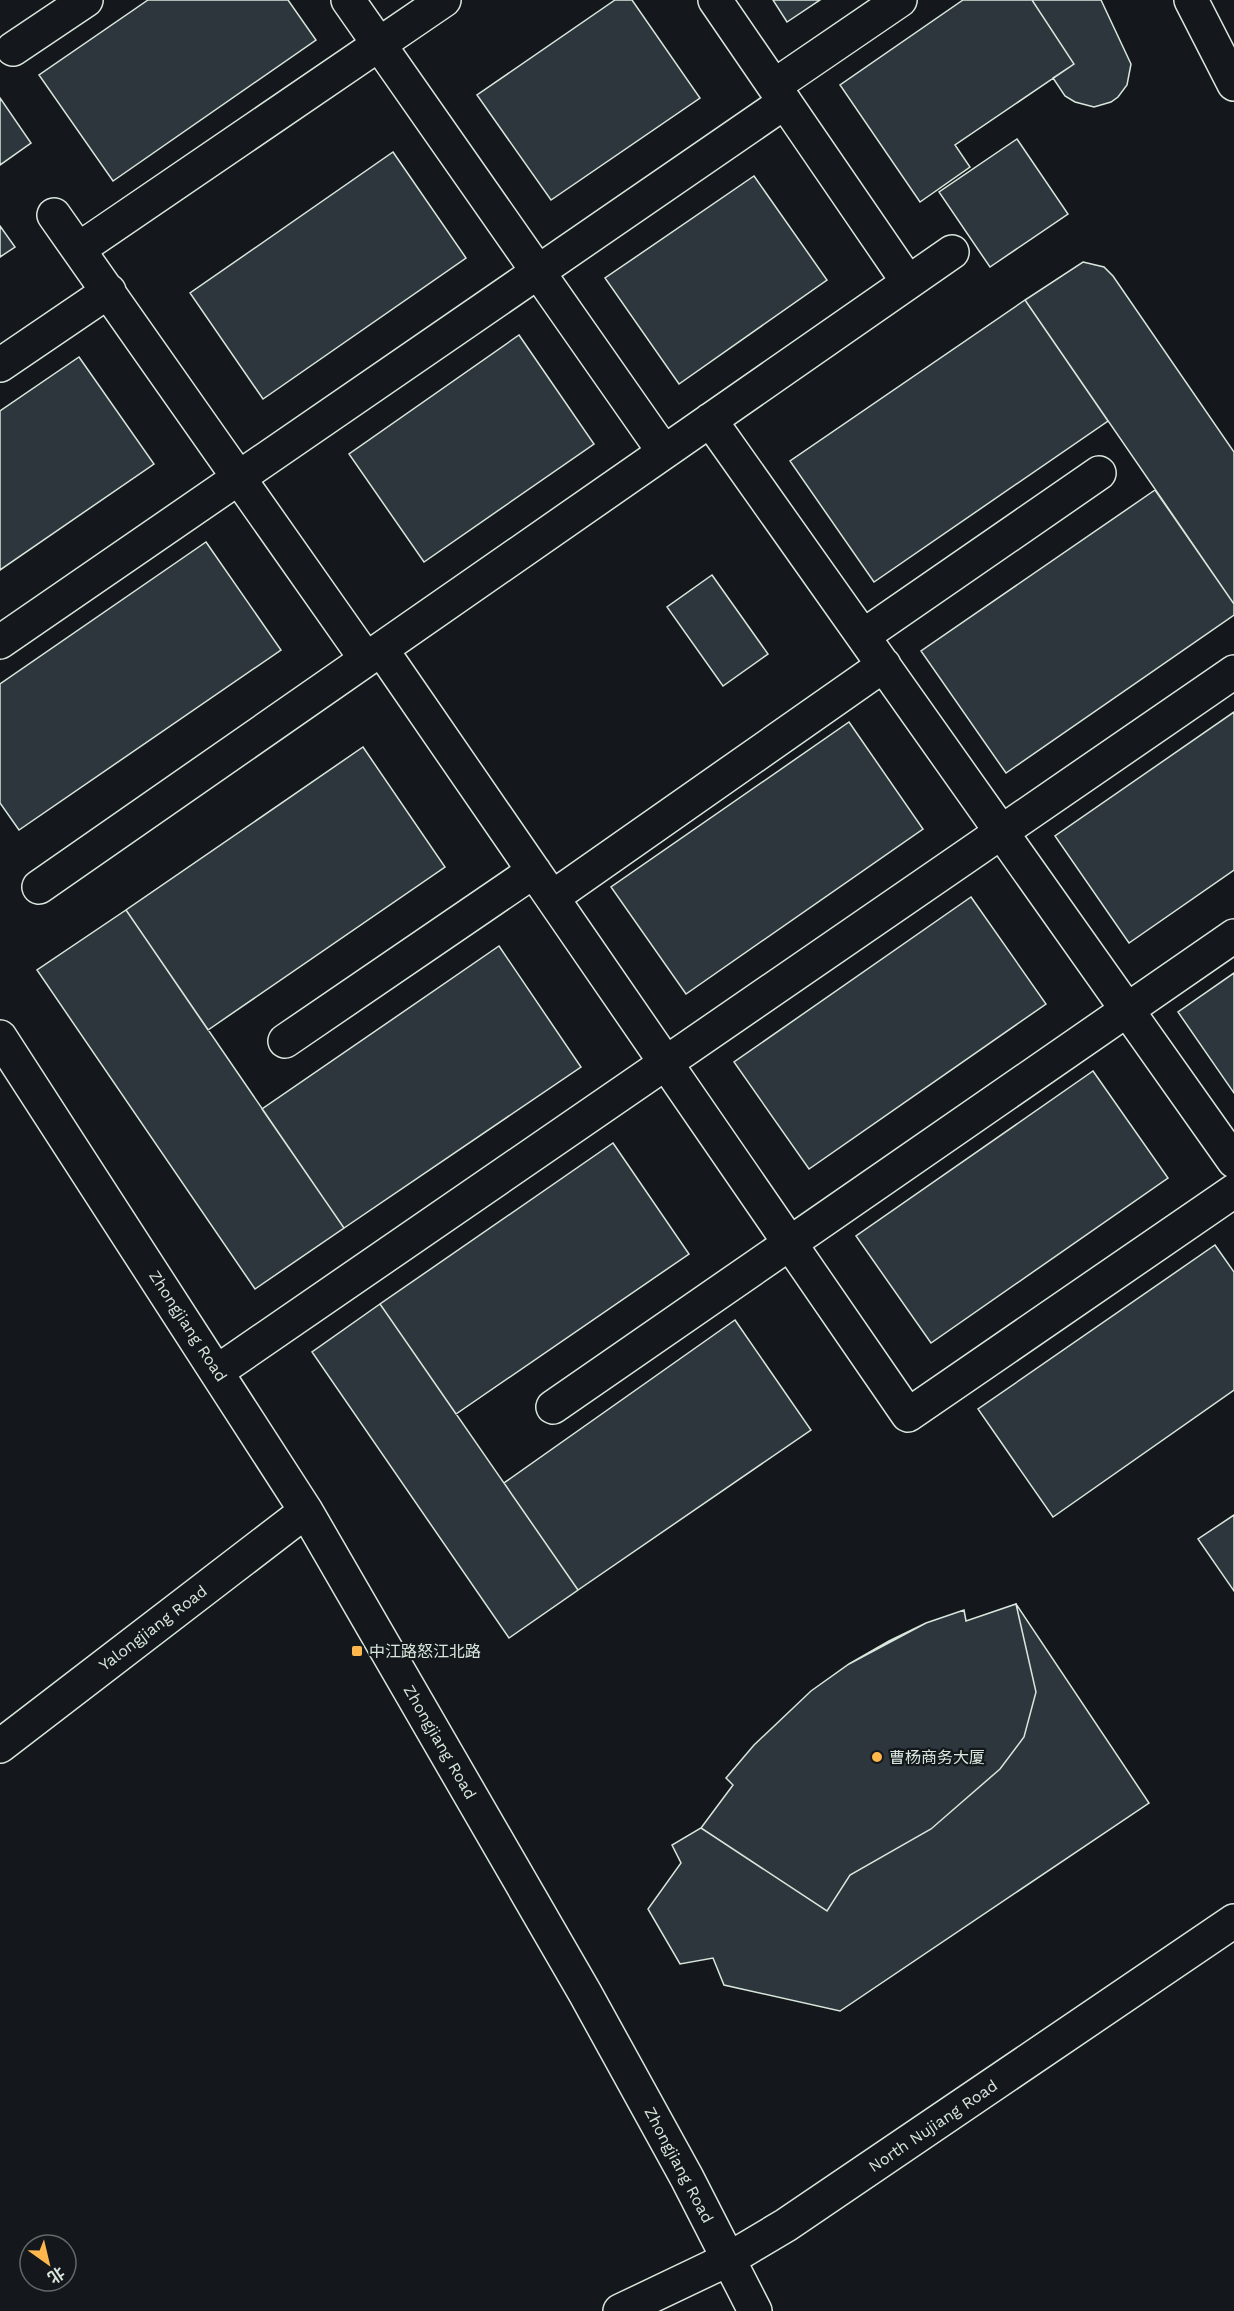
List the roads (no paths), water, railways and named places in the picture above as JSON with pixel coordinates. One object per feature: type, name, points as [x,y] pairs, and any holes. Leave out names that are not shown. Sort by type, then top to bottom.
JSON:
[{"type":"street","points":[[14,49],[86,0]]},
{"type":"street","points":[[348,0],[664,452]]},
{"type":"street","points":[[79,249],[444,0]]},
{"type":"street","points":[[715,0],[908,282]]},
{"type":"street","points":[[0,642],[538,270],[779,94],[900,0]]},
{"type":"street","points":[[1191,0],[1234,84]]},
{"type":"street","points":[[54,215],[240,477],[543,884],[908,1415],[1234,1191]]},
{"type":"street","points":[[39,887],[952,252]]},
{"type":"street","points":[[0,365],[109,291]]},
{"type":"street","points":[[710,420],[1234,1161]]},
{"type":"street","points":[[863,636],[1099,473]]},
{"type":"street","points":[[285,1041],[543,884],[884,665]]},
{"type":"street","points":[[218,1371],[1234,672]]},
{"type":"street","points":[[553,1407],[1234,936]]},
{"type":"street","name":"Zhongjiang Road","points":[[0,1037],[218,1371],[306,1511],[585,1993],[755,2311]]},
{"type":"street","name":"Yalongjiang Road","points":[[0,1746],[306,1511]]},
{"type":"street","name":"North Nujiang Road","points":[[620,2311],[729,2259],[786,2225],[1234,1921]]},
{"type":"place","name":"中江路怒江北路","points":[[357,1651]]},
{"type":"place","name":"曹杨商务大厦","points":[[877,1757]]}]
